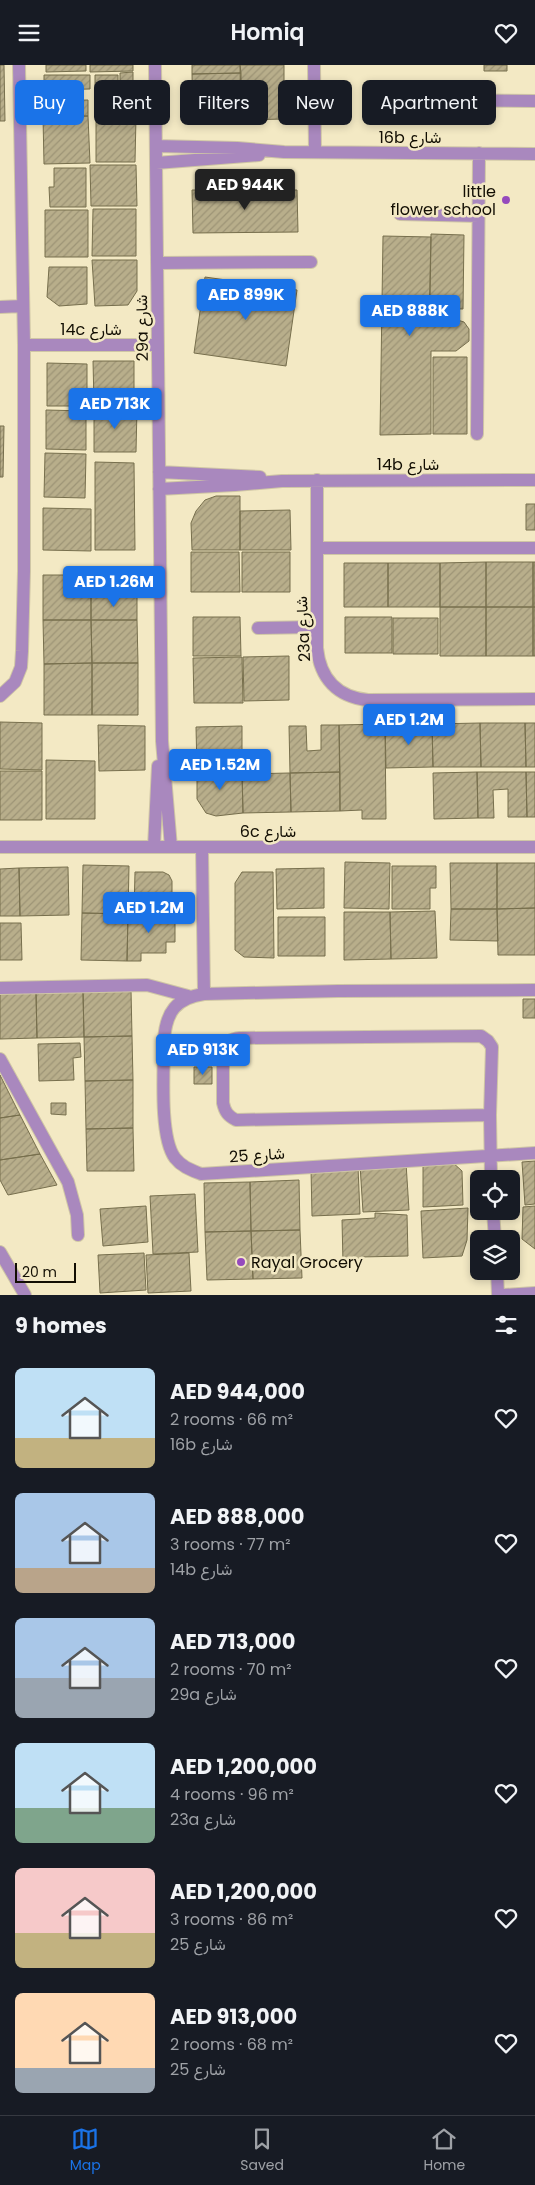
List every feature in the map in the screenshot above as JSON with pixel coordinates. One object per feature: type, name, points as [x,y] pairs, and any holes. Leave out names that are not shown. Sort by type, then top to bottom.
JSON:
[{"type":"street","points":[[0,696],[15,682],[21,667],[22,651],[24,345],[19,65]]},
{"type":"street","name":"29a شارع","points":[[156,65],[162,741],[171,847]]},
{"type":"street","points":[[314,65],[315,152]]},
{"type":"street","points":[[496,101],[535,101]]},
{"type":"street","name":"16b شارع","points":[[156,146],[237,148],[284,152],[535,154]]},
{"type":"street","name":"16b شارع","points":[[156,163],[284,152]]},
{"type":"street","points":[[477,434],[479,153]]},
{"type":"street","points":[[400,214],[479,216]]},
{"type":"street","points":[[157,263],[311,263]]},
{"type":"street","points":[[0,307],[23,306]]},
{"type":"street","name":"14c شارع","points":[[24,345],[158,345]]},
{"type":"street","name":"14b شارع","points":[[159,473],[234,475],[282,481]]},
{"type":"street","name":"14b شارع","points":[[160,489],[317,480],[535,480]]},
{"type":"street","name":"23a شارع","points":[[317,480],[318,661],[323,674],[331,685],[354,699],[368,700],[535,699]]},
{"type":"street","points":[[317,548],[535,548]]},
{"type":"street","points":[[258,628],[317,627]]},
{"type":"street","name":"29a شارع","points":[[154,847],[156,789],[162,741]]},
{"type":"street","name":"6c شارع","points":[[0,847],[535,847]]},
{"type":"street","points":[[202,847],[204,994]]},
{"type":"street","points":[[0,988],[147,985],[188,997],[204,994],[338,991],[535,990]]},
{"type":"street","name":"شارع 25","points":[[188,997],[178,1003],[170,1014],[165,1027],[164,1040],[165,1131],[168,1146],[175,1159],[187,1169],[201,1174],[216,1174],[535,1153]]},
{"type":"street","points":[[490,1115],[236,1120],[224,1110],[223,1048],[227,1042],[233,1039],[482,1036],[492,1047],[491,1170]]},
{"type":"street","points":[[0,1059],[68,1182],[77,1215],[78,1235]]},
{"type":"street","points":[[0,1251],[19,1287],[26,1295]]},
{"type":"street","points":[[497,1280],[498,1295]]},
{"type":"street","points":[[503,1295],[535,1293]]},
{"type":"building","points":[[0,65],[4,65],[5,121],[0,121]]},
{"type":"building","points":[[46,65],[86,65],[86,71],[46,72]]},
{"type":"building","points":[[90,65],[133,65],[133,71],[90,72]]},
{"type":"building","points":[[192,65],[240,65],[241,73],[192,74]]},
{"type":"building","points":[[240,65],[284,65],[284,80],[278,80],[278,119],[268,119],[268,80],[240,80]]},
{"type":"building","points":[[484,65],[507,65],[507,71],[484,71]]},
{"type":"building","points":[[133,72],[133,80],[120,80],[120,73]]},
{"type":"building","points":[[241,73],[241,80],[192,80],[192,74]]},
{"type":"building","points":[[44,75],[90,75],[90,89],[84,89],[84,80],[44,80]]},
{"type":"building","points":[[95,75],[118,75],[118,80],[95,80]]},
{"type":"building","points":[[84,100],[88,100],[88,116],[84,116]]},
{"type":"building","points":[[84,116],[88,116],[90,163],[44,164],[43,125],[84,125]]},
{"type":"building","points":[[96,125],[136,125],[135,162],[96,162]]},
{"type":"building","points":[[90,165],[136,165],[137,206],[91,206]]},
{"type":"building","points":[[54,168],[86,168],[86,207],[50,207],[49,187],[54,187]]},
{"type":"building","points":[[192,190],[297,190],[298,232],[193,233]]},
{"type":"building","points":[[93,209],[136,209],[136,256],[92,256]]},
{"type":"building","points":[[45,210],[88,210],[88,257],[45,257]]},
{"type":"building","points":[[431,234],[464,235],[463,309],[430,308]]},
{"type":"building","points":[[383,236],[431,237],[429,318],[454,319],[464,322],[469,329],[469,341],[456,351],[431,351],[431,434],[380,435]]},
{"type":"building","points":[[92,260],[137,260],[137,291],[128,305],[95,306]]},
{"type":"building","points":[[49,267],[87,267],[87,304],[59,306],[47,297]]},
{"type":"building","points":[[205,277],[297,290],[286,366],[194,353]]},
{"type":"building","points":[[433,357],[467,357],[467,434],[433,434]]},
{"type":"building","points":[[93,361],[134,361],[134,403],[94,403]]},
{"type":"building","points":[[47,363],[87,364],[87,406],[47,406]]},
{"type":"building","points":[[94,408],[137,408],[136,452],[94,452]]},
{"type":"building","points":[[46,410],[86,411],[86,450],[46,449]]},
{"type":"building","points":[[0,426],[4,426],[3,477],[0,477]]},
{"type":"building","points":[[45,453],[86,454],[85,498],[44,497]]},
{"type":"building","points":[[95,462],[134,463],[135,550],[95,550]]},
{"type":"building","points":[[216,496],[240,496],[240,550],[192,550],[191,523],[196,511],[205,500]]},
{"type":"building","points":[[526,504],[535,504],[535,530],[526,530]]},
{"type":"building","points":[[43,508],[91,509],[91,551],[43,550]]},
{"type":"building","points":[[290,510],[291,550],[240,550],[240,511]]},
{"type":"building","points":[[191,552],[239,552],[240,592],[191,592]]},
{"type":"building","points":[[242,552],[290,552],[290,592],[242,592]]},
{"type":"building","points":[[486,562],[486,607],[440,607],[440,563]]},
{"type":"building","points":[[486,562],[533,562],[533,607],[486,607]]},
{"type":"building","points":[[533,562],[535,562],[535,607],[533,607]]},
{"type":"building","points":[[344,563],[388,563],[388,607],[344,607]]},
{"type":"building","points":[[388,563],[440,563],[440,607],[388,607]]},
{"type":"building","points":[[137,574],[137,596],[91,596],[91,575]]},
{"type":"building","points":[[43,575],[91,575],[91,620],[43,620]]},
{"type":"building","points":[[91,596],[137,596],[137,620],[91,620]]},
{"type":"building","points":[[440,607],[486,607],[486,656],[440,656]]},
{"type":"building","points":[[486,607],[533,607],[533,656],[486,656]]},
{"type":"building","points":[[533,607],[535,607],[535,656],[533,656]]},
{"type":"building","points":[[193,617],[240,617],[241,656],[193,656]]},
{"type":"building","points":[[345,617],[392,617],[392,653],[345,653]]},
{"type":"building","points":[[393,618],[438,618],[438,654],[393,654]]},
{"type":"building","points":[[43,620],[91,620],[92,663],[44,664]]},
{"type":"building","points":[[91,620],[137,620],[138,663],[92,663]]},
{"type":"building","points":[[289,656],[289,700],[244,701],[243,657]]},
{"type":"building","points":[[242,657],[243,703],[194,703],[193,658]]},
{"type":"building","points":[[92,663],[92,715],[44,715],[44,664]]},
{"type":"building","points":[[92,663],[138,663],[138,715],[92,715]]},
{"type":"building","points":[[0,722],[42,723],[42,770],[0,769]]},
{"type":"building","points":[[480,723],[481,767],[433,767],[432,724]]},
{"type":"building","points":[[480,723],[525,723],[526,767],[481,767]]},
{"type":"building","points":[[525,723],[535,723],[535,767],[526,767]]},
{"type":"building","points":[[385,724],[386,819],[362,819],[362,810],[340,811],[339,725]]},
{"type":"building","points":[[385,724],[432,724],[433,767],[386,768]]},
{"type":"building","points":[[98,725],[145,726],[145,770],[99,771]]},
{"type":"building","points":[[321,725],[339,725],[340,772],[290,773],[289,726],[306,726],[307,751],[321,750]]},
{"type":"building","points":[[242,726],[242,769],[197,769],[196,727]]},
{"type":"building","points":[[46,760],[95,761],[95,819],[46,819]]},
{"type":"building","points":[[197,769],[242,769],[243,813],[216,816],[206,813],[197,799]]},
{"type":"building","points":[[0,771],[42,771],[42,820],[0,820]]},
{"type":"building","points":[[340,772],[340,811],[291,812],[290,773]]},
{"type":"building","points":[[477,772],[478,818],[434,819],[433,773]]},
{"type":"building","points":[[477,772],[526,772],[527,817],[508,817],[508,789],[493,790],[494,818],[478,818]]},
{"type":"building","points":[[526,772],[535,772],[535,817],[527,817]]},
{"type":"building","points":[[290,773],[291,812],[243,813],[242,774]]},
{"type":"building","points":[[345,862],[390,863],[389,909],[344,908]]},
{"type":"building","points":[[450,863],[497,863],[497,909],[451,909]]},
{"type":"building","points":[[497,863],[535,863],[535,908],[497,909]]},
{"type":"building","points":[[83,865],[129,866],[128,914],[82,913]]},
{"type":"building","points":[[392,866],[436,866],[436,888],[430,888],[430,909],[392,909]]},
{"type":"building","points":[[68,867],[69,915],[20,916],[19,868]]},
{"type":"building","points":[[19,868],[20,916],[0,916],[0,869]]},
{"type":"building","points":[[324,868],[324,908],[277,909],[276,869]]},
{"type":"building","points":[[135,872],[163,872],[169,875],[172,881],[172,912],[134,912]]},
{"type":"building","points":[[242,872],[273,872],[274,958],[244,957],[235,950],[235,883]]},
{"type":"building","points":[[535,908],[535,955],[498,955],[497,909]]},
{"type":"building","points":[[451,909],[497,909],[498,941],[450,940]]},
{"type":"building","points":[[435,911],[437,958],[391,959],[390,912]]},
{"type":"building","points":[[344,912],[390,912],[391,959],[344,960]]},
{"type":"building","points":[[82,913],[128,914],[127,961],[81,960]]},
{"type":"building","points":[[128,914],[175,915],[175,942],[166,942],[166,953],[141,953],[141,961],[127,961]]},
{"type":"building","points":[[278,917],[325,917],[325,956],[278,956]]},
{"type":"building","points":[[0,923],[21,923],[22,960],[0,960]]},
{"type":"building","points":[[131,990],[132,1036],[84,1037],[83,991]]},
{"type":"building","points":[[83,991],[84,1037],[37,1038],[36,992]]},
{"type":"building","points":[[36,992],[37,1038],[0,1039],[0,993]]},
{"type":"building","points":[[523,999],[535,999],[535,1018],[523,1018]]},
{"type":"building","points":[[132,1036],[133,1080],[85,1081],[84,1037]]},
{"type":"building","points":[[80,1043],[81,1057],[73,1058],[74,1080],[39,1081],[38,1044]]},
{"type":"building","points":[[194,1067],[212,1067],[212,1084],[194,1084]]},
{"type":"building","points":[[0,1075],[20,1115],[0,1118]]},
{"type":"building","points":[[133,1080],[133,1128],[86,1129],[85,1081]]},
{"type":"building","points":[[51,1103],[66,1103],[66,1115],[51,1114]]},
{"type":"building","points":[[20,1115],[40,1154],[0,1160],[0,1118]]},
{"type":"building","points":[[133,1128],[134,1171],[87,1171],[86,1129]]},
{"type":"building","points":[[40,1154],[57,1185],[8,1195],[0,1180],[0,1160]]},
{"type":"building","points":[[451,1161],[462,1171],[463,1205],[423,1207],[423,1164]]},
{"type":"building","points":[[535,1161],[535,1204],[525,1205],[522,1162]]},
{"type":"building","points":[[406,1163],[409,1210],[363,1212],[360,1165]]},
{"type":"building","points":[[358,1167],[360,1214],[312,1216],[311,1169]]},
{"type":"building","points":[[299,1180],[300,1230],[251,1231],[250,1182]]},
{"type":"building","points":[[250,1182],[251,1231],[205,1232],[204,1183]]},
{"type":"building","points":[[195,1194],[198,1252],[153,1254],[150,1196]]},
{"type":"building","points":[[146,1206],[148,1242],[103,1246],[100,1209]]},
{"type":"building","points":[[535,1206],[535,1249],[522,1239],[523,1207]]},
{"type":"building","points":[[468,1208],[467,1240],[462,1256],[423,1258],[421,1211]]},
{"type":"building","points":[[375,1213],[407,1215],[408,1256],[360,1257],[360,1262],[343,1263],[342,1220],[375,1218]]},
{"type":"building","points":[[300,1230],[302,1278],[253,1279],[251,1231]]},
{"type":"building","points":[[251,1231],[253,1279],[207,1280],[205,1232]]},
{"type":"building","points":[[144,1253],[146,1290],[100,1293],[98,1255]]},
{"type":"building","points":[[189,1253],[191,1291],[148,1293],[146,1255]]},
{"type":"place","name":"little flower school","points":[[506,200]]},
{"type":"place","name":"Rayal Grocery","points":[[241,1262]]}]
